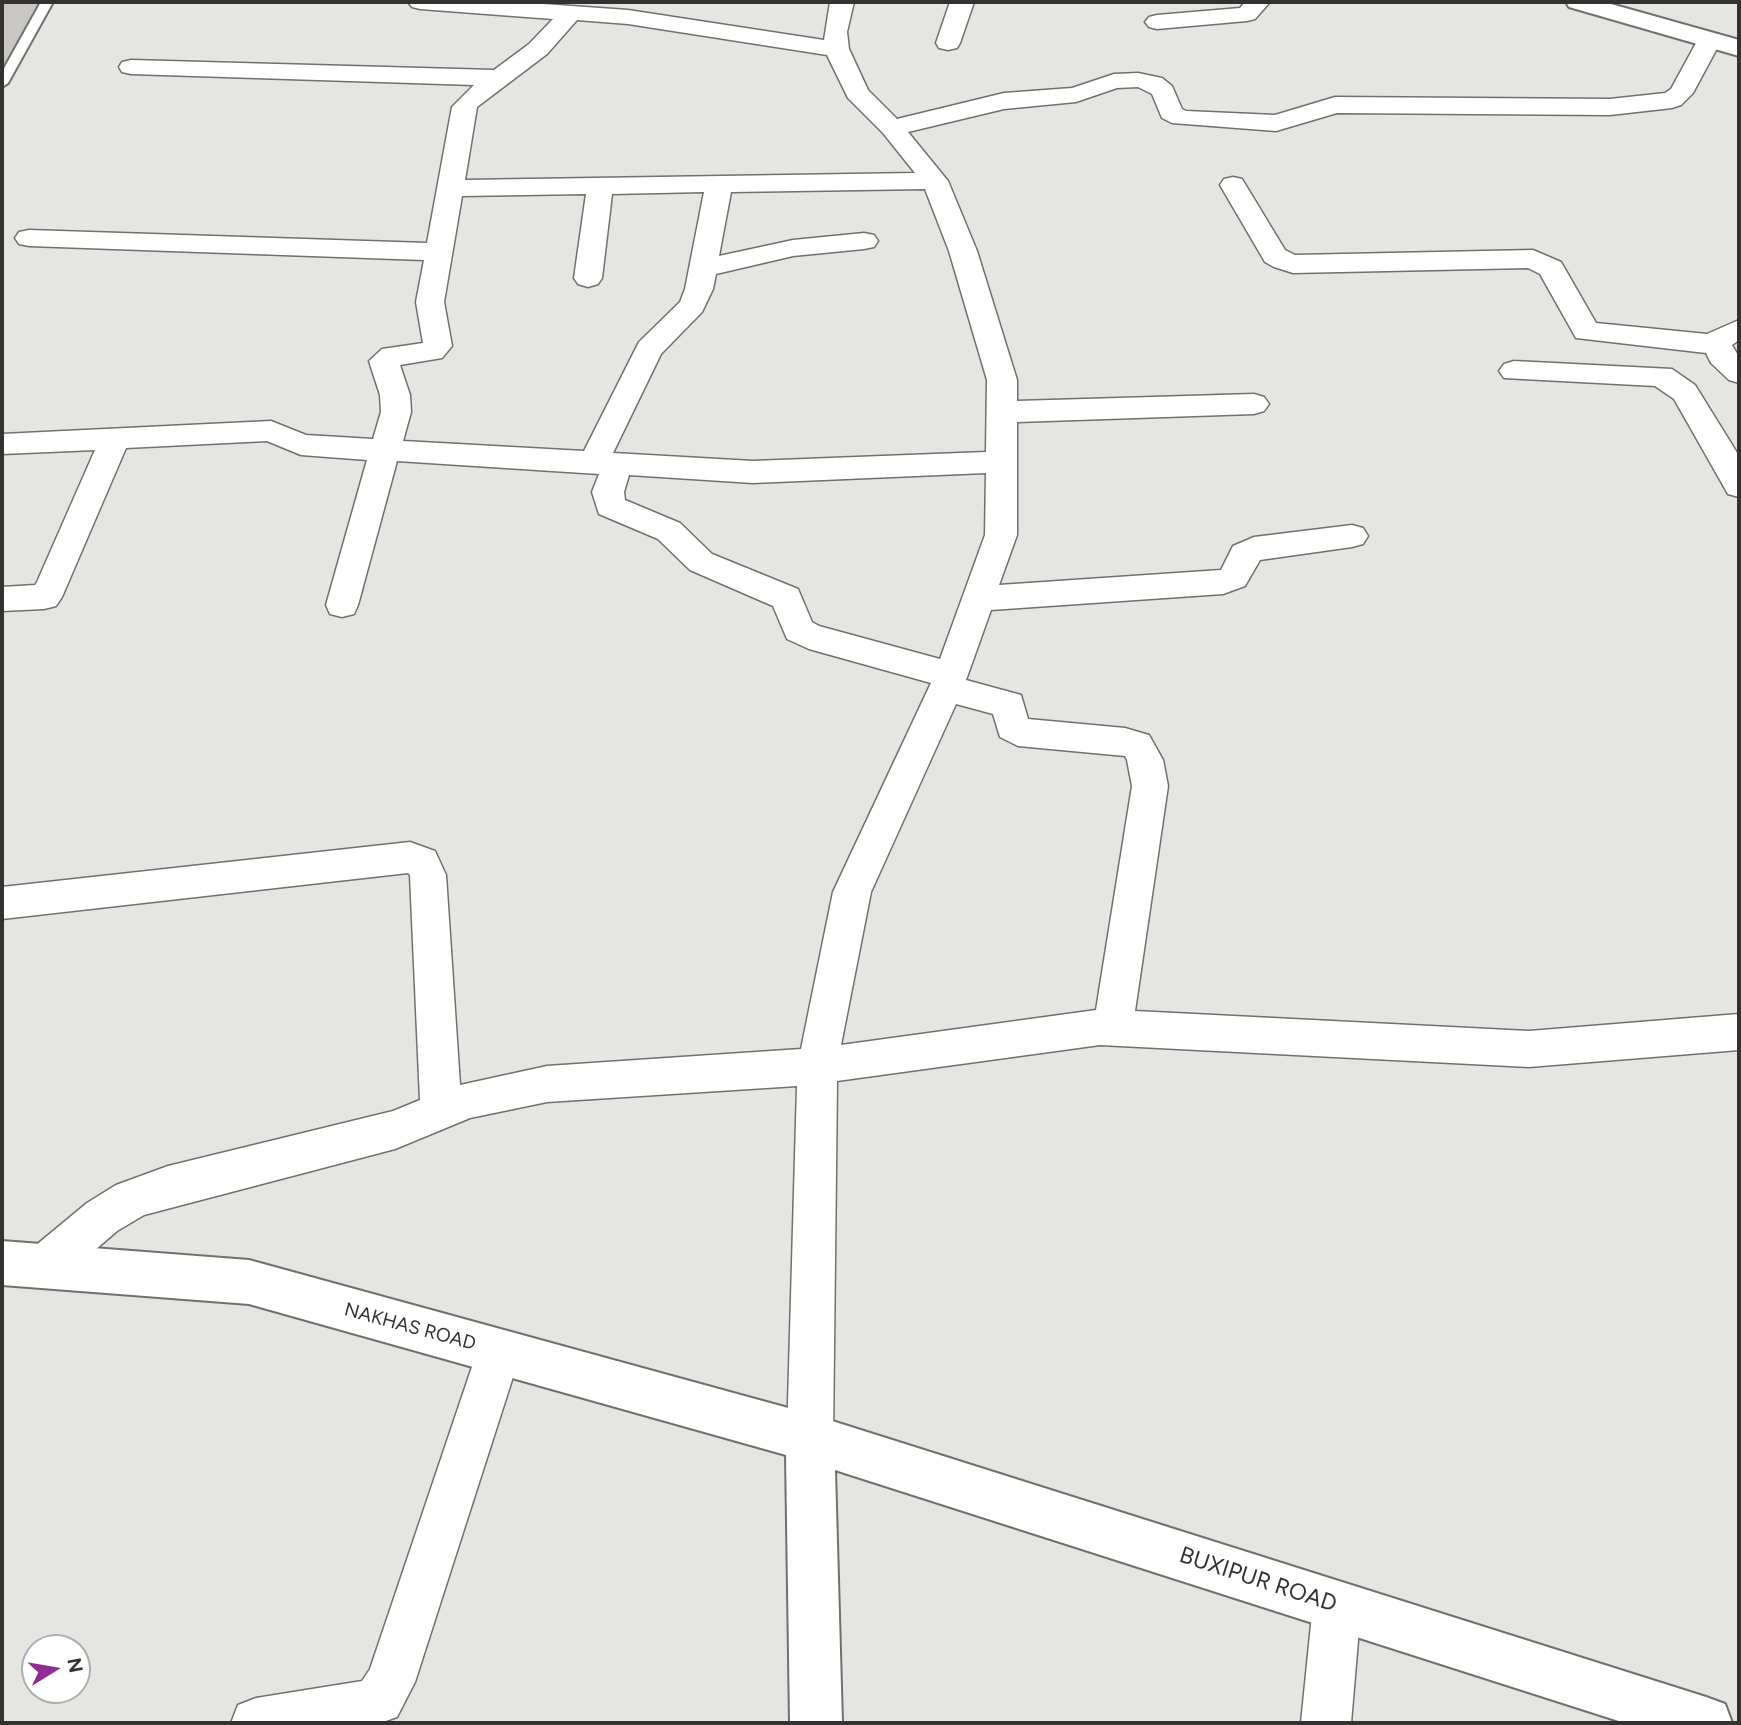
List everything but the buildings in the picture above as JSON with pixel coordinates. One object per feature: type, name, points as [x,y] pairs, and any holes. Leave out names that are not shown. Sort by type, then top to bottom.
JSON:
[{"type":"main road","points":[[1578,2],[1606,6],[1739,48]]},
{"type":"main road","name":"NAKHAS ROAD","points":[[23,1265],[249,1282],[810,1438]]},
{"type":"main road","points":[[810,1438],[816,1723]]},
{"type":"main road","name":"BUXIPUR ROAD","points":[[810,1438],[1706,1723]]},
{"type":"street","points":[[420,2],[583,9],[837,49]]},
{"type":"street","points":[[810,1438],[817,1066],[852,892],[948,681],[1001,536],[1002,380],[963,251],[935,181],[892,128],[857,93],[837,49],[835,32],[842,2]]},
{"type":"street","points":[[948,43],[961,2]]},
{"type":"street","points":[[1157,22],[1240,16],[1254,9],[1258,2]]},
{"type":"street","points":[[342,605],[396,412],[384,361],[392,356],[432,351],[438,346],[430,302],[465,107],[538,50],[583,9]]},
{"type":"street","points":[[892,128],[1023,97],[1076,95],[1114,81],[1138,80],[1153,83],[1163,91],[1171,113],[1181,118],[1276,124],[1335,105],[1611,107],[1672,100],[1681,93],[1710,39]]},
{"type":"street","points":[[131,67],[500,78]]},
{"type":"street","points":[[450,188],[935,181]]},
{"type":"street","points":[[719,184],[703,268],[692,306],[649,349],[605,465],[610,506],[669,531],[701,562],[786,598],[799,630],[809,636],[948,681],[1009,705],[1012,727],[1018,732],[1137,745],[1145,760],[1150,786],[1113,1028]]},
{"type":"street","points":[[1233,185],[1275,256],[1284,261],[1293,264],[1533,259],[1551,268],[1586,331],[1729,337],[1721,356],[1739,373]]},
{"type":"street","points":[[588,278],[600,186]]},
{"type":"street","points":[[29,238],[437,252]]},
{"type":"street","points":[[703,268],[793,248],[864,241]]},
{"type":"street","points":[[1514,370],[1662,376],[1685,392],[1729,464],[1739,486]]},
{"type":"street","points":[[1001,412],[1254,404]]},
{"type":"street","points":[[2,444],[257,430],[271,431],[301,445],[605,465],[789,472],[1001,462]]},
{"type":"street","points":[[2,599],[44,597],[51,587],[115,438]]},
{"type":"street","points":[[979,599],[1223,582],[1234,578],[1244,554],[1254,549],[1352,536]]},
{"type":"street","points":[[2,904],[410,858],[422,862],[428,875],[441,1111]]},
{"type":"street","points":[[23,1265],[131,1199],[168,1186],[395,1130],[468,1100],[547,1084],[817,1066],[1100,1027],[1528,1049],[1739,1032]]},
{"type":"street","points":[[256,1723],[362,1706],[379,1699],[390,1682],[499,1352]]},
{"type":"street","points":[[1326,1723],[1337,1605]]},
{"type":"lane","points":[[2,83],[47,2]]}]
